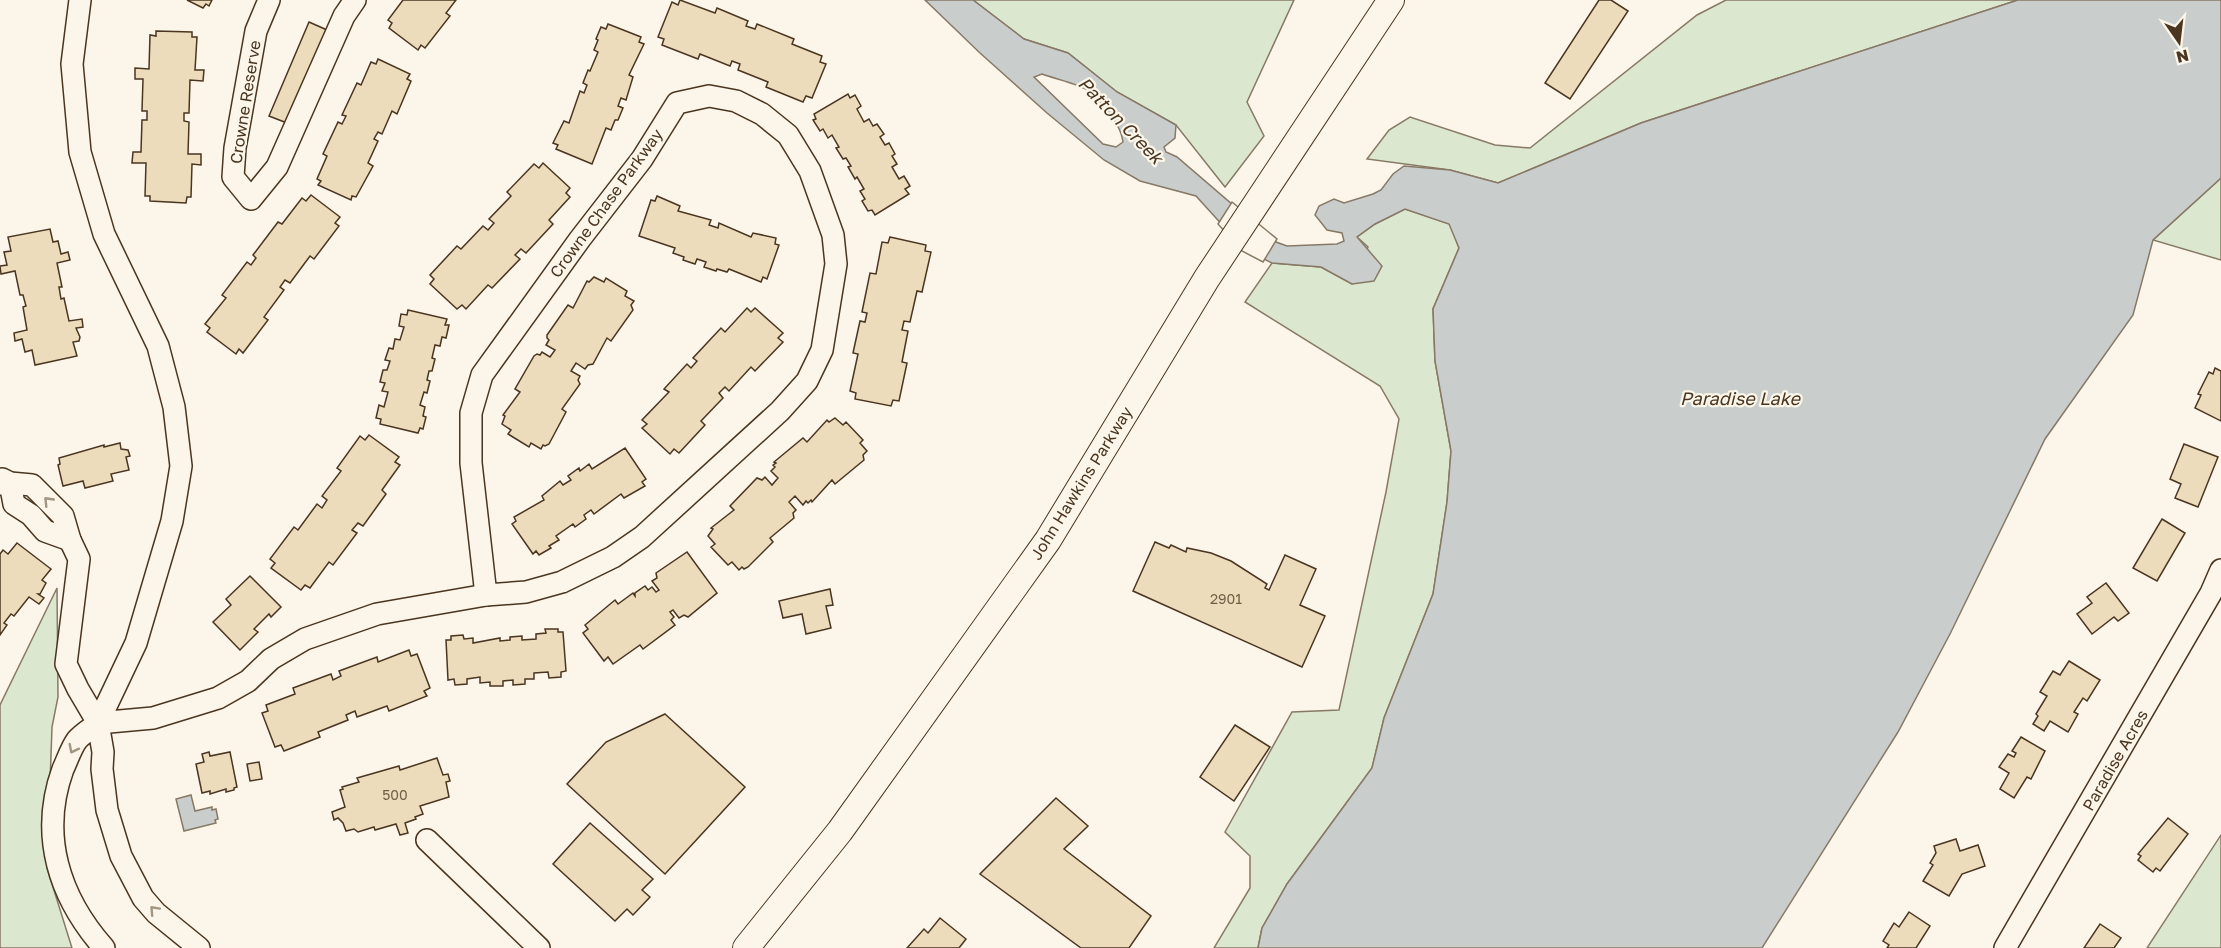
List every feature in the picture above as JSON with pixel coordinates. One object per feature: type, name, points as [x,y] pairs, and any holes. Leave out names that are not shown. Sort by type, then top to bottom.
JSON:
[{"type":"main road","name":"John Hawkins Parkway","points":[[746,948],[840,831],[1048,540],[1208,278],[1391,0]]},
{"type":"street","points":[[80,0],[72,64],[80,152],[104,234],[158,346],[174,407],[181,466],[172,521],[136,643],[99,723],[77,740],[55,792],[52,831],[63,883],[72,905],[104,948]]},
{"type":"street","name":"Crowne Reserve","points":[[268,0],[256,31],[235,147],[233,177],[250,199],[277,167],[344,16],[355,0]]},
{"type":"street","name":"Crowne Chase Parkway","points":[[99,723],[153,718],[218,698],[248,681],[271,658],[305,639],[376,614],[486,595],[526,592],[562,582],[613,557],[642,537],[780,411],[807,381],[822,350],[836,264],[833,235],[810,171],[788,135],[762,114],[736,101],[709,96],[676,103],[642,159],[580,239],[482,375],[471,413],[471,463],[486,595]]},
{"type":"street","points":[[5,483],[14,504],[31,515],[45,531],[69,540],[79,560],[66,664],[99,723],[107,810],[121,856],[143,898],[156,913],[199,948]]},
{"type":"street","name":"Paradise Acres","points":[[2006,948],[2211,593],[2221,570]]},
{"type":"street","points":[[427,840],[539,948]]},
{"type":"green space","points":[[973,0],[1294,0],[1247,102],[1264,136],[1225,187],[1176,125],[1117,92],[1068,53],[1024,39]]},
{"type":"green space","points":[[1726,0],[2018,0],[1641,123],[1498,183],[1450,170],[1367,159],[1389,130],[1410,117],[1495,145],[1530,148],[1697,15]]},
{"type":"green space","points":[[2221,178],[2221,260],[2153,240]]},
{"type":"green space","points":[[1405,209],[1450,224],[1459,248],[1433,309],[1435,361],[1451,451],[1447,502],[1433,594],[1384,718],[1372,768],[1287,884],[1262,928],[1258,948],[1214,948],[1250,888],[1250,856],[1225,832],[1292,712],[1339,710],[1386,492],[1399,419],[1380,386],[1245,302],[1272,263],[1321,267],[1352,284],[1368,247],[1357,237],[1375,224]]},
{"type":"green space","points":[[57,588],[58,697],[52,727],[47,868],[72,948],[0,948],[0,705]]},
{"type":"green space","points":[[2221,835],[2221,948],[2147,948]]},
{"type":"water","name":"Paradise Lake","points":[[925,0],[973,0],[1024,39],[1068,53],[1117,92],[1176,125],[1175,138],[1164,147],[1166,152],[1177,157],[1276,242],[1287,246],[1337,244],[1344,241],[1342,233],[1327,230],[1315,215],[1319,206],[1334,199],[1344,203],[1373,194],[1381,190],[1393,174],[1404,166],[1450,170],[1498,183],[1641,123],[2018,0],[2221,0],[2221,178],[2153,240],[2133,315],[2045,439],[1950,634],[1898,732],[1762,948],[1258,948],[1262,928],[1287,884],[1372,768],[1384,718],[1433,594],[1447,502],[1451,451],[1435,361],[1433,309],[1459,248],[1449,224],[1405,209],[1375,224],[1357,237],[1382,266],[1374,281],[1352,284],[1321,267],[1272,263],[1244,249],[1196,196],[1140,181],[1104,160],[980,53]],"holes":[[[1042,74],[1074,84],[1090,92],[1111,115],[1122,135],[1123,142],[1116,147],[1103,144],[1034,77]]]},
{"type":"water","points":[[191,795],[195,811],[212,807],[212,810],[216,809],[218,819],[215,820],[216,823],[184,831],[176,799]]},
{"type":"pier","points":[[1232,202],[1277,239],[1263,262],[1242,251],[1218,224]]},
{"type":"building","points":[[187,0],[212,0],[209,6],[206,4],[203,8]]},
{"type":"building","points":[[403,0],[456,0],[446,13],[450,16],[425,48],[421,45],[418,50],[389,28],[392,23],[388,20]]},
{"type":"building","points":[[680,0],[715,13],[717,8],[748,21],[746,26],[755,29],[757,24],[794,39],[792,44],[822,56],[820,62],[826,64],[812,98],[806,96],[803,102],[766,87],[768,82],[738,70],[740,64],[732,61],[730,66],[700,54],[698,59],[662,45],[664,39],[658,37],[672,2],[678,5]]},
{"type":"building","points":[[1599,0],[1611,0],[1628,11],[1570,99],[1545,83]]},
{"type":"building","points":[[309,22],[327,30],[287,123],[269,116]]},
{"type":"building","points":[[608,24],[641,37],[639,42],[644,44],[629,75],[633,77],[626,100],[621,98],[618,106],[623,108],[618,120],[615,120],[611,130],[606,128],[592,164],[556,149],[558,145],[553,143],[564,121],[569,123],[580,91],[584,93],[587,85],[583,83],[598,52],[594,50],[598,40],[596,39],[601,27],[606,29]]},
{"type":"building","points":[[156,31],[192,32],[192,37],[197,37],[195,70],[204,70],[203,81],[190,80],[189,113],[184,113],[184,121],[189,122],[188,154],[201,154],[201,165],[192,164],[191,197],[187,197],[186,203],[150,201],[150,196],[145,196],[146,163],[132,163],[133,152],[141,152],[142,120],[147,120],[147,111],[142,111],[143,79],[135,79],[135,68],[149,69],[150,35],[156,36]]},
{"type":"building","points":[[378,59],[410,74],[407,79],[411,81],[397,114],[392,111],[382,134],[378,132],[374,139],[378,141],[368,163],[373,166],[356,197],[352,196],[351,200],[318,185],[321,181],[317,179],[327,156],[323,154],[338,122],[342,124],[346,116],[342,115],[357,83],[361,85],[371,62],[376,64]]},
{"type":"building","points":[[848,94],[850,98],[855,95],[861,106],[857,109],[864,122],[869,119],[873,126],[877,124],[884,134],[880,137],[885,145],[889,143],[895,154],[892,156],[897,164],[892,167],[899,179],[904,176],[910,186],[905,189],[909,194],[875,215],[872,210],[868,211],[862,201],[865,199],[860,191],[864,189],[848,167],[851,166],[846,158],[843,159],[836,148],[839,147],[832,135],[828,138],[823,129],[820,131],[813,120],[816,119],[814,114]]},
{"type":"building","points":[[543,163],[570,188],[566,193],[570,197],[549,220],[553,224],[526,253],[521,249],[515,255],[520,259],[492,288],[488,285],[466,309],[462,305],[457,309],[430,284],[434,279],[430,275],[457,246],[461,249],[483,226],[488,230],[494,223],[489,219],[511,196],[507,192],[534,164],[539,168]]},
{"type":"building","points":[[311,195],[340,217],[335,223],[339,226],[314,259],[310,256],[290,283],[285,280],[280,287],[284,290],[264,317],[268,320],[243,353],[239,349],[236,354],[207,332],[210,328],[205,324],[226,298],[222,295],[247,262],[251,265],[256,258],[253,255],[278,222],[282,224],[302,198],[306,201]]},
{"type":"building","points":[[657,196],[680,206],[678,211],[711,220],[709,225],[718,228],[719,223],[751,237],[753,233],[776,238],[775,244],[779,245],[767,279],[763,277],[761,282],[729,269],[727,272],[704,267],[706,262],[697,259],[695,264],[683,260],[684,257],[673,253],[675,248],[639,236],[651,200],[655,201]]},
{"type":"building","points":[[50,229],[53,242],[58,241],[61,254],[68,252],[70,260],[57,263],[62,287],[59,287],[61,299],[64,298],[69,321],[82,319],[83,327],[76,328],[80,337],[79,341],[73,342],[77,356],[35,365],[32,350],[25,352],[22,339],[15,341],[14,333],[27,330],[23,307],[26,306],[23,295],[20,295],[15,271],[1,274],[0,266],[7,265],[4,252],[11,251],[8,237]]},
{"type":"building","points":[[890,237],[926,245],[925,251],[931,252],[922,292],[917,291],[910,322],[904,321],[902,330],[908,331],[902,362],[907,363],[899,401],[893,400],[891,406],[855,399],[856,393],[850,391],[858,354],[853,353],[860,321],[865,322],[867,313],[862,312],[870,273],[876,274],[882,242],[888,243]]},
{"type":"building","points":[[594,277],[604,282],[606,278],[627,291],[625,296],[634,301],[631,305],[633,310],[611,341],[607,338],[593,364],[588,365],[585,369],[576,363],[571,371],[580,376],[578,380],[580,384],[562,409],[566,412],[549,444],[543,445],[541,449],[531,443],[529,447],[508,434],[511,430],[502,424],[505,416],[503,415],[520,392],[515,389],[534,356],[542,352],[550,357],[555,350],[546,345],[549,340],[547,335],[568,305],[573,308],[587,281],[589,282]]},
{"type":"building","points":[[747,308],[751,312],[755,308],[783,333],[778,338],[783,342],[755,371],[751,367],[729,391],[725,387],[719,393],[723,398],[701,421],[705,425],[679,453],[674,449],[670,454],[642,428],[647,424],[642,420],[669,392],[664,389],[687,364],[691,368],[697,361],[693,358],[721,328],[725,332]]},
{"type":"building","points":[[408,310],[447,319],[445,325],[449,325],[446,338],[442,337],[440,346],[435,345],[432,358],[435,359],[432,371],[429,371],[427,380],[430,381],[427,393],[424,392],[420,405],[425,407],[423,416],[426,417],[423,429],[420,428],[418,433],[380,424],[381,419],[376,418],[379,405],[384,407],[388,392],[382,391],[385,383],[380,382],[383,370],[387,370],[390,361],[385,360],[389,348],[393,349],[395,339],[400,340],[404,327],[399,326],[401,314],[407,315]]},
{"type":"building","points":[[2215,368],[2221,371],[2221,421],[2195,408],[2201,395],[2198,394],[2209,372],[2213,374]]},
{"type":"building","points":[[835,418],[843,425],[846,422],[863,440],[860,443],[867,451],[863,455],[864,460],[835,484],[832,480],[812,502],[811,500],[808,503],[806,501],[803,505],[795,496],[789,502],[796,510],[793,513],[794,518],[770,538],[773,542],[748,567],[744,569],[742,567],[739,570],[732,562],[728,565],[711,547],[715,544],[708,536],[713,529],[711,528],[734,510],[730,506],[757,478],[762,480],[765,477],[772,485],[778,478],[771,471],[775,467],[774,462],[803,438],[807,442],[827,420],[829,422]]},
{"type":"building","points":[[369,435],[399,457],[395,462],[400,465],[382,490],[386,494],[363,526],[358,523],[352,530],[357,533],[333,565],[329,562],[310,588],[305,585],[301,590],[271,568],[275,563],[270,559],[294,527],[298,530],[317,504],[322,508],[327,500],[322,496],[341,471],[337,468],[360,436],[365,440]]},
{"type":"building","points":[[120,443],[121,449],[128,450],[130,456],[126,457],[129,470],[111,474],[113,481],[85,488],[83,481],[63,486],[58,465],[60,464],[59,458],[104,445],[104,447]]},
{"type":"building","points":[[2184,444],[2218,457],[2198,507],[2175,498],[2181,484],[2170,479]]},
{"type":"building","points":[[625,448],[646,479],[642,482],[645,486],[624,498],[621,494],[594,514],[591,510],[584,515],[586,519],[575,527],[573,524],[556,536],[559,540],[549,546],[551,548],[539,555],[536,551],[533,554],[512,524],[516,521],[514,517],[544,500],[542,496],[560,481],[563,485],[571,480],[568,476],[579,468],[580,471],[589,464],[592,469]]},
{"type":"building","points":[[2162,519],[2185,533],[2157,581],[2133,568]]},
{"type":"building","points":[[1155,542],[1169,548],[1171,545],[1186,552],[1187,548],[1211,553],[1231,561],[1267,584],[1265,588],[1269,590],[1285,555],[1316,569],[1300,605],[1325,616],[1302,667],[1133,591]]},
{"type":"building","points":[[17,543],[51,569],[42,580],[46,583],[38,594],[44,598],[39,604],[29,597],[14,616],[11,614],[4,623],[7,625],[0,635],[0,554],[3,550],[8,554]]},
{"type":"building","points":[[687,552],[717,593],[688,617],[684,615],[679,618],[673,610],[670,612],[674,617],[671,620],[675,625],[643,649],[640,645],[613,664],[608,657],[604,661],[583,633],[588,629],[585,625],[615,600],[618,604],[633,593],[635,596],[635,593],[645,586],[648,590],[652,587],[656,592],[659,590],[652,581],[657,578],[656,573]]},
{"type":"building","points":[[250,576],[281,607],[271,617],[269,614],[254,629],[258,632],[240,650],[213,622],[231,605],[226,599]]},
{"type":"building","points":[[2106,583],[2129,613],[2118,621],[2114,617],[2092,634],[2077,614],[2092,603],[2087,597]]},
{"type":"building","points":[[830,589],[833,605],[826,606],[831,628],[806,634],[802,614],[783,618],[779,601]]},
{"type":"building","points":[[545,629],[558,629],[558,632],[563,632],[566,671],[561,672],[561,677],[549,678],[548,672],[534,673],[534,679],[525,679],[525,684],[513,685],[513,680],[503,681],[503,686],[490,686],[490,682],[480,683],[480,677],[467,679],[467,684],[455,685],[454,679],[448,680],[446,640],[451,640],[451,636],[463,635],[464,639],[473,638],[473,643],[500,638],[500,641],[510,640],[510,637],[522,636],[522,640],[536,639],[536,634],[546,633]]},
{"type":"building","points":[[409,650],[411,656],[417,654],[430,688],[424,691],[427,696],[389,711],[387,706],[357,717],[355,711],[346,715],[348,720],[318,732],[320,737],[284,751],[281,745],[275,747],[262,713],[268,711],[266,705],[295,694],[293,688],[331,674],[333,680],[341,676],[339,671],[377,657],[378,662]]},
{"type":"building","points":[[2069,661],[2100,680],[2087,701],[2083,698],[2074,712],[2078,714],[2068,732],[2050,721],[2044,731],[2033,724],[2047,696],[2040,692],[2053,671],[2060,675]]},
{"type":"building","points":[[665,714],[745,787],[665,874],[567,784],[606,742]]},
{"type":"building","points":[[1235,725],[1270,747],[1234,801],[1200,777]]},
{"type":"building","points":[[2021,737],[2045,751],[2031,779],[2027,777],[2014,798],[2000,789],[2009,773],[1999,767],[2008,754],[2014,757],[2016,753],[2012,751]]},
{"type":"building","points":[[209,752],[210,756],[230,752],[237,787],[234,790],[202,793],[196,764],[204,762],[202,754]]},
{"type":"building","points":[[437,758],[443,775],[448,774],[450,781],[446,782],[449,797],[420,806],[423,814],[405,823],[408,833],[400,835],[396,824],[375,830],[374,827],[358,832],[354,829],[346,831],[338,818],[334,820],[332,812],[345,807],[340,790],[343,789],[342,787],[359,782],[357,778],[399,766],[400,770]]},
{"type":"building","points":[[259,762],[262,779],[250,781],[247,764]]},
{"type":"building","points":[[1056,798],[1088,826],[1064,849],[1151,916],[1129,948],[1081,948],[980,874]]},
{"type":"building","points":[[2168,818],[2188,834],[2160,871],[2156,868],[2153,872],[2138,860],[2141,856],[2138,854]]},
{"type":"building","points":[[590,823],[653,879],[642,890],[650,897],[633,915],[627,909],[615,921],[553,864]]},
{"type":"building","points":[[1956,839],[1960,851],[1978,845],[1985,866],[1962,874],[1949,896],[1923,881],[1933,865],[1930,863],[1936,853],[1934,846]]},
{"type":"building","points":[[1909,912],[1930,926],[1916,948],[1887,948],[1889,945],[1883,941],[1894,923],[1899,927]]},
{"type":"building","points":[[940,918],[966,939],[959,948],[907,948],[924,929],[928,933]]},
{"type":"building","points":[[2100,924],[2121,938],[2114,948],[2084,948]]},
{"type":"water label","name":"Patton Creek","points":[[1121,120]]}]
